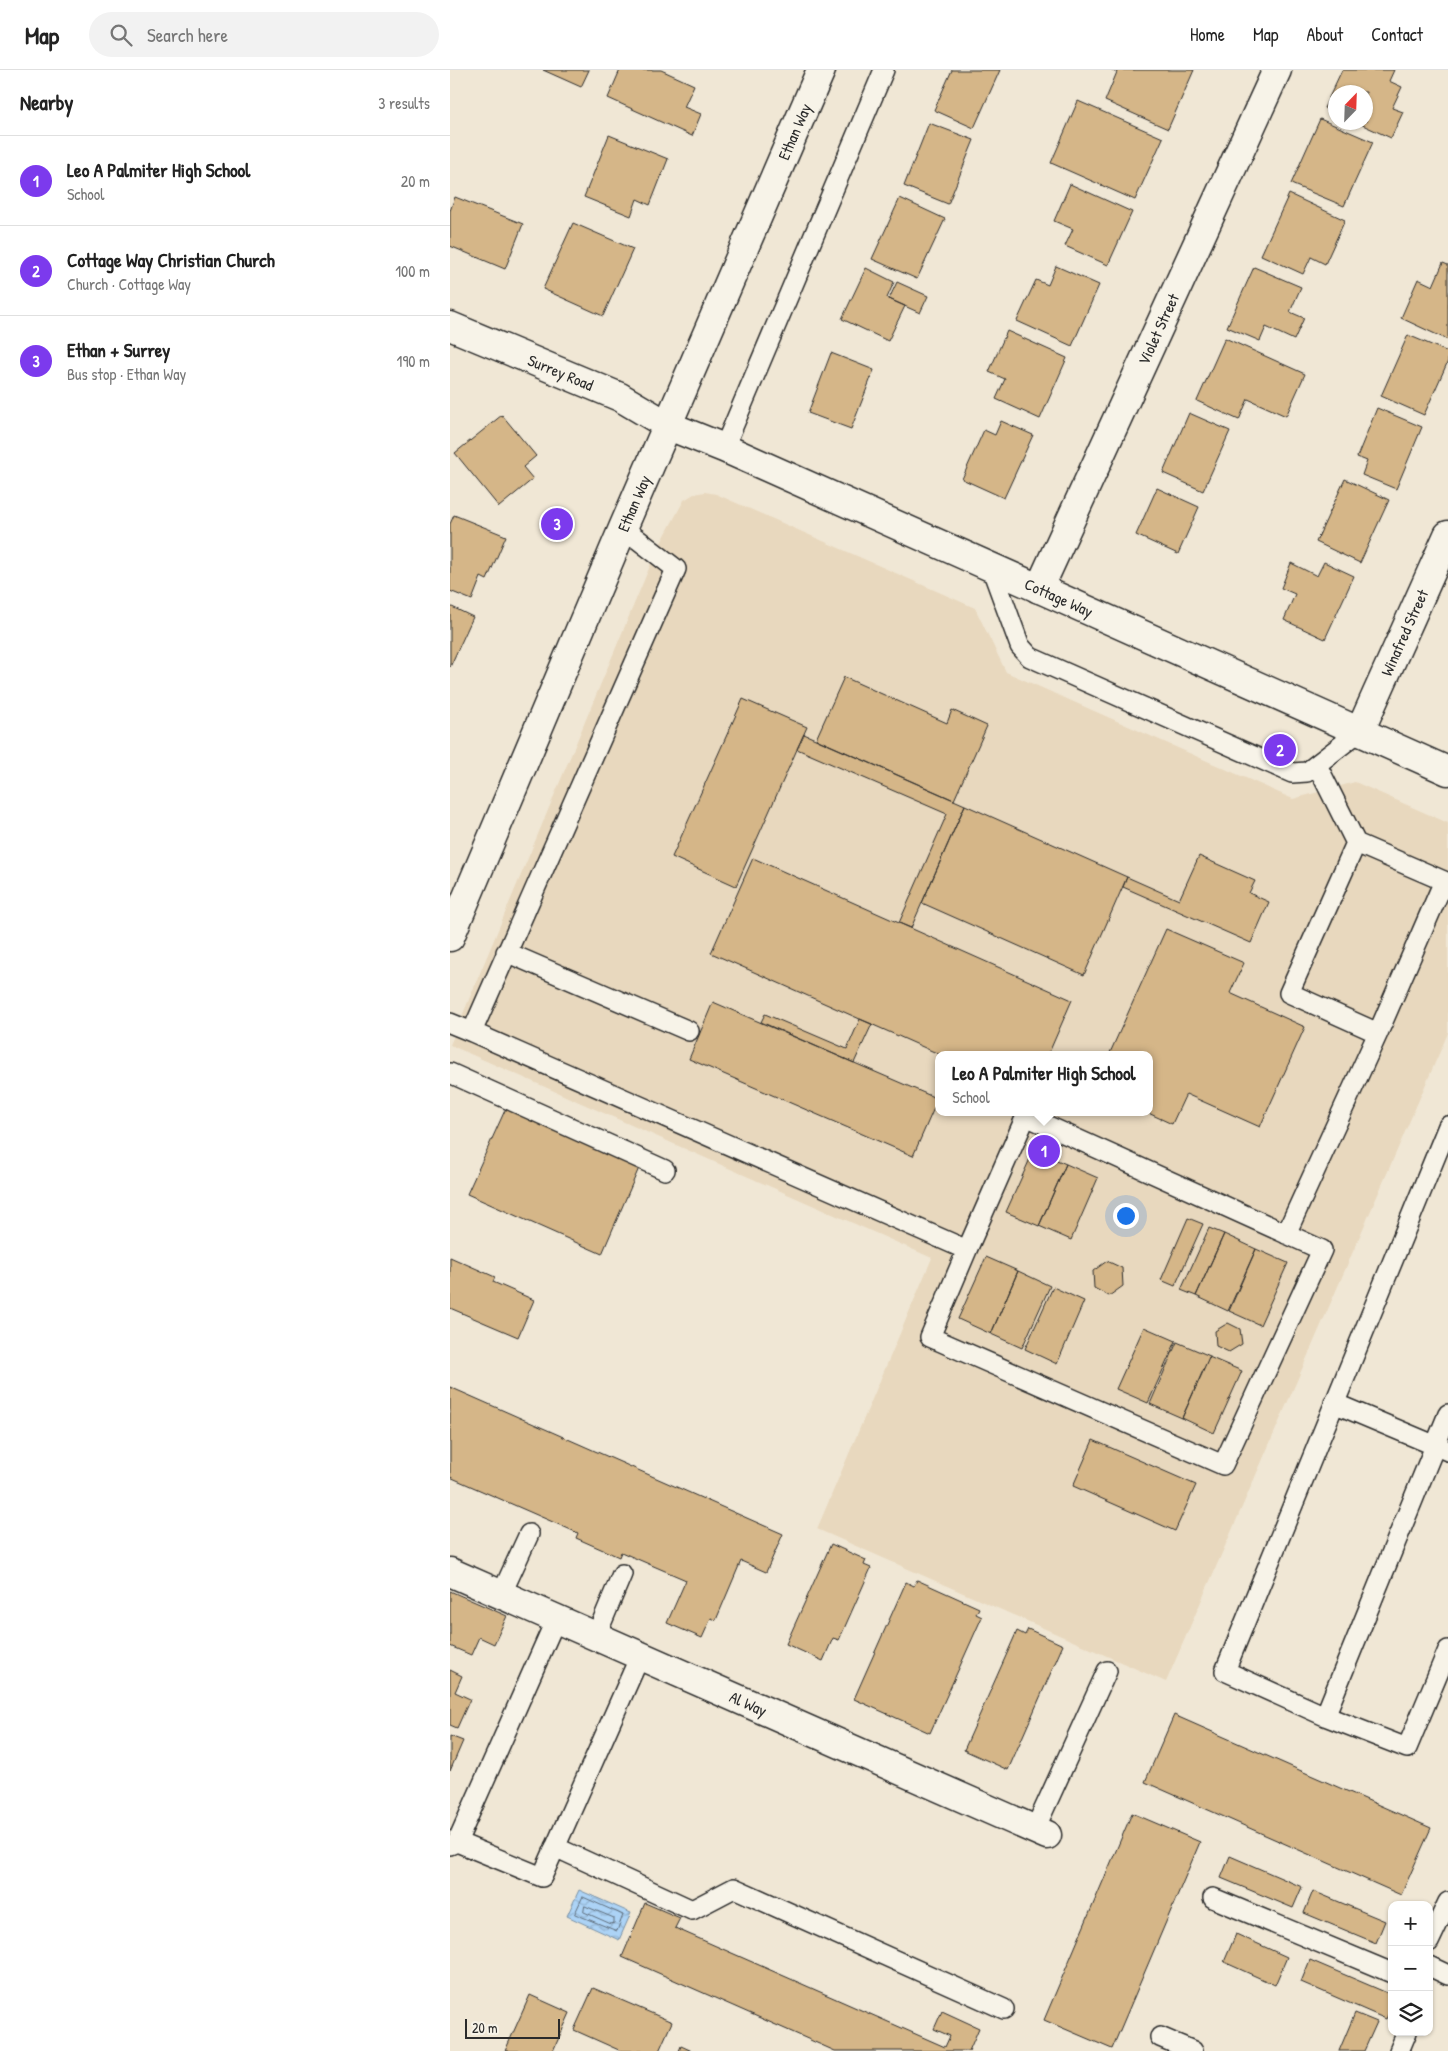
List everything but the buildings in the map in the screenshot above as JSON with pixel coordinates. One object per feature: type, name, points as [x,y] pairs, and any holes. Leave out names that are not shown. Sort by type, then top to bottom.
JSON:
[{"type":"street","name":"Ethan Way","points":[[450,937],[622,528],[669,426],[821,70]]},
{"type":"street","name":"Violet Street","points":[[1039,589],[1277,70]]},
{"type":"street","name":"Surrey Road","points":[[450,326],[620,397],[669,426]]},
{"type":"street","name":"Cottage Way","points":[[669,426],[724,448],[1448,771]]},
{"type":"street","name":"Winafred Street","points":[[1360,731],[1448,535]]},
{"type":"street","name":"Al Way","points":[[450,1572],[1041,1832]]},
{"type":"lane","points":[[724,448],[884,70]]},
{"type":"lane","points":[[472,1032],[676,569],[622,528]]},
{"type":"lane","points":[[991,567],[1020,646],[1030,657],[1292,772],[1307,772],[1360,731]]},
{"type":"lane","points":[[1286,1234],[1378,1033],[1444,881],[1356,843],[1317,765]]},
{"type":"lane","points":[[1356,843],[1289,993],[1378,1033]]},
{"type":"lane","points":[[506,952],[689,1031]]},
{"type":"lane","points":[[450,1023],[967,1250]]},
{"type":"lane","points":[[450,1073],[665,1170]]},
{"type":"lane","points":[[1026,1116],[1322,1250],[1223,1465],[930,1336],[967,1250],[1026,1116]]},
{"type":"lane","points":[[1448,1126],[1225,1671],[1325,1716],[1407,1748],[1448,1650]]},
{"type":"lane","points":[[1334,1403],[1442,1449]]},
{"type":"lane","points":[[1325,1716],[1442,1449],[1448,1414]]},
{"type":"lane","points":[[501,1595],[528,1534]]},
{"type":"lane","points":[[596,1636],[622,1574]]},
{"type":"lane","points":[[556,1618],[454,1843],[542,1877],[640,1656]]},
{"type":"lane","points":[[1041,1832],[1107,1671]]},
{"type":"lane","points":[[555,1846],[692,1910],[734,1888],[1004,2009]]},
{"type":"lane","points":[[1213,1898],[1388,1971]]},
{"type":"lane","points":[[1433,1934],[1448,1902]]},
{"type":"lane","points":[[1433,1968],[1448,1975]]},
{"type":"lane","points":[[1399,2051],[1405,2036]]},
{"type":"lane","points":[[1160,2037],[1192,2051]]},
{"type":"shaded area","points":[[705,492],[716,494],[975,608],[1006,672],[1293,799],[1355,782],[1448,823],[1448,1033],[1166,1682],[817,1529],[932,1258],[450,1045],[655,554],[684,500],[694,494]]},
{"type":"water","points":[[579,1890],[631,1913],[619,1940],[567,1916]]},
{"type":"place","name":"Ethan + Surrey","points":[[557,524]]},
{"type":"place","name":"Cottage Way Christian Church","points":[[1280,750]]},
{"type":"place","name":"Leo A Palmiter High School","points":[[1044,1151]]}]
